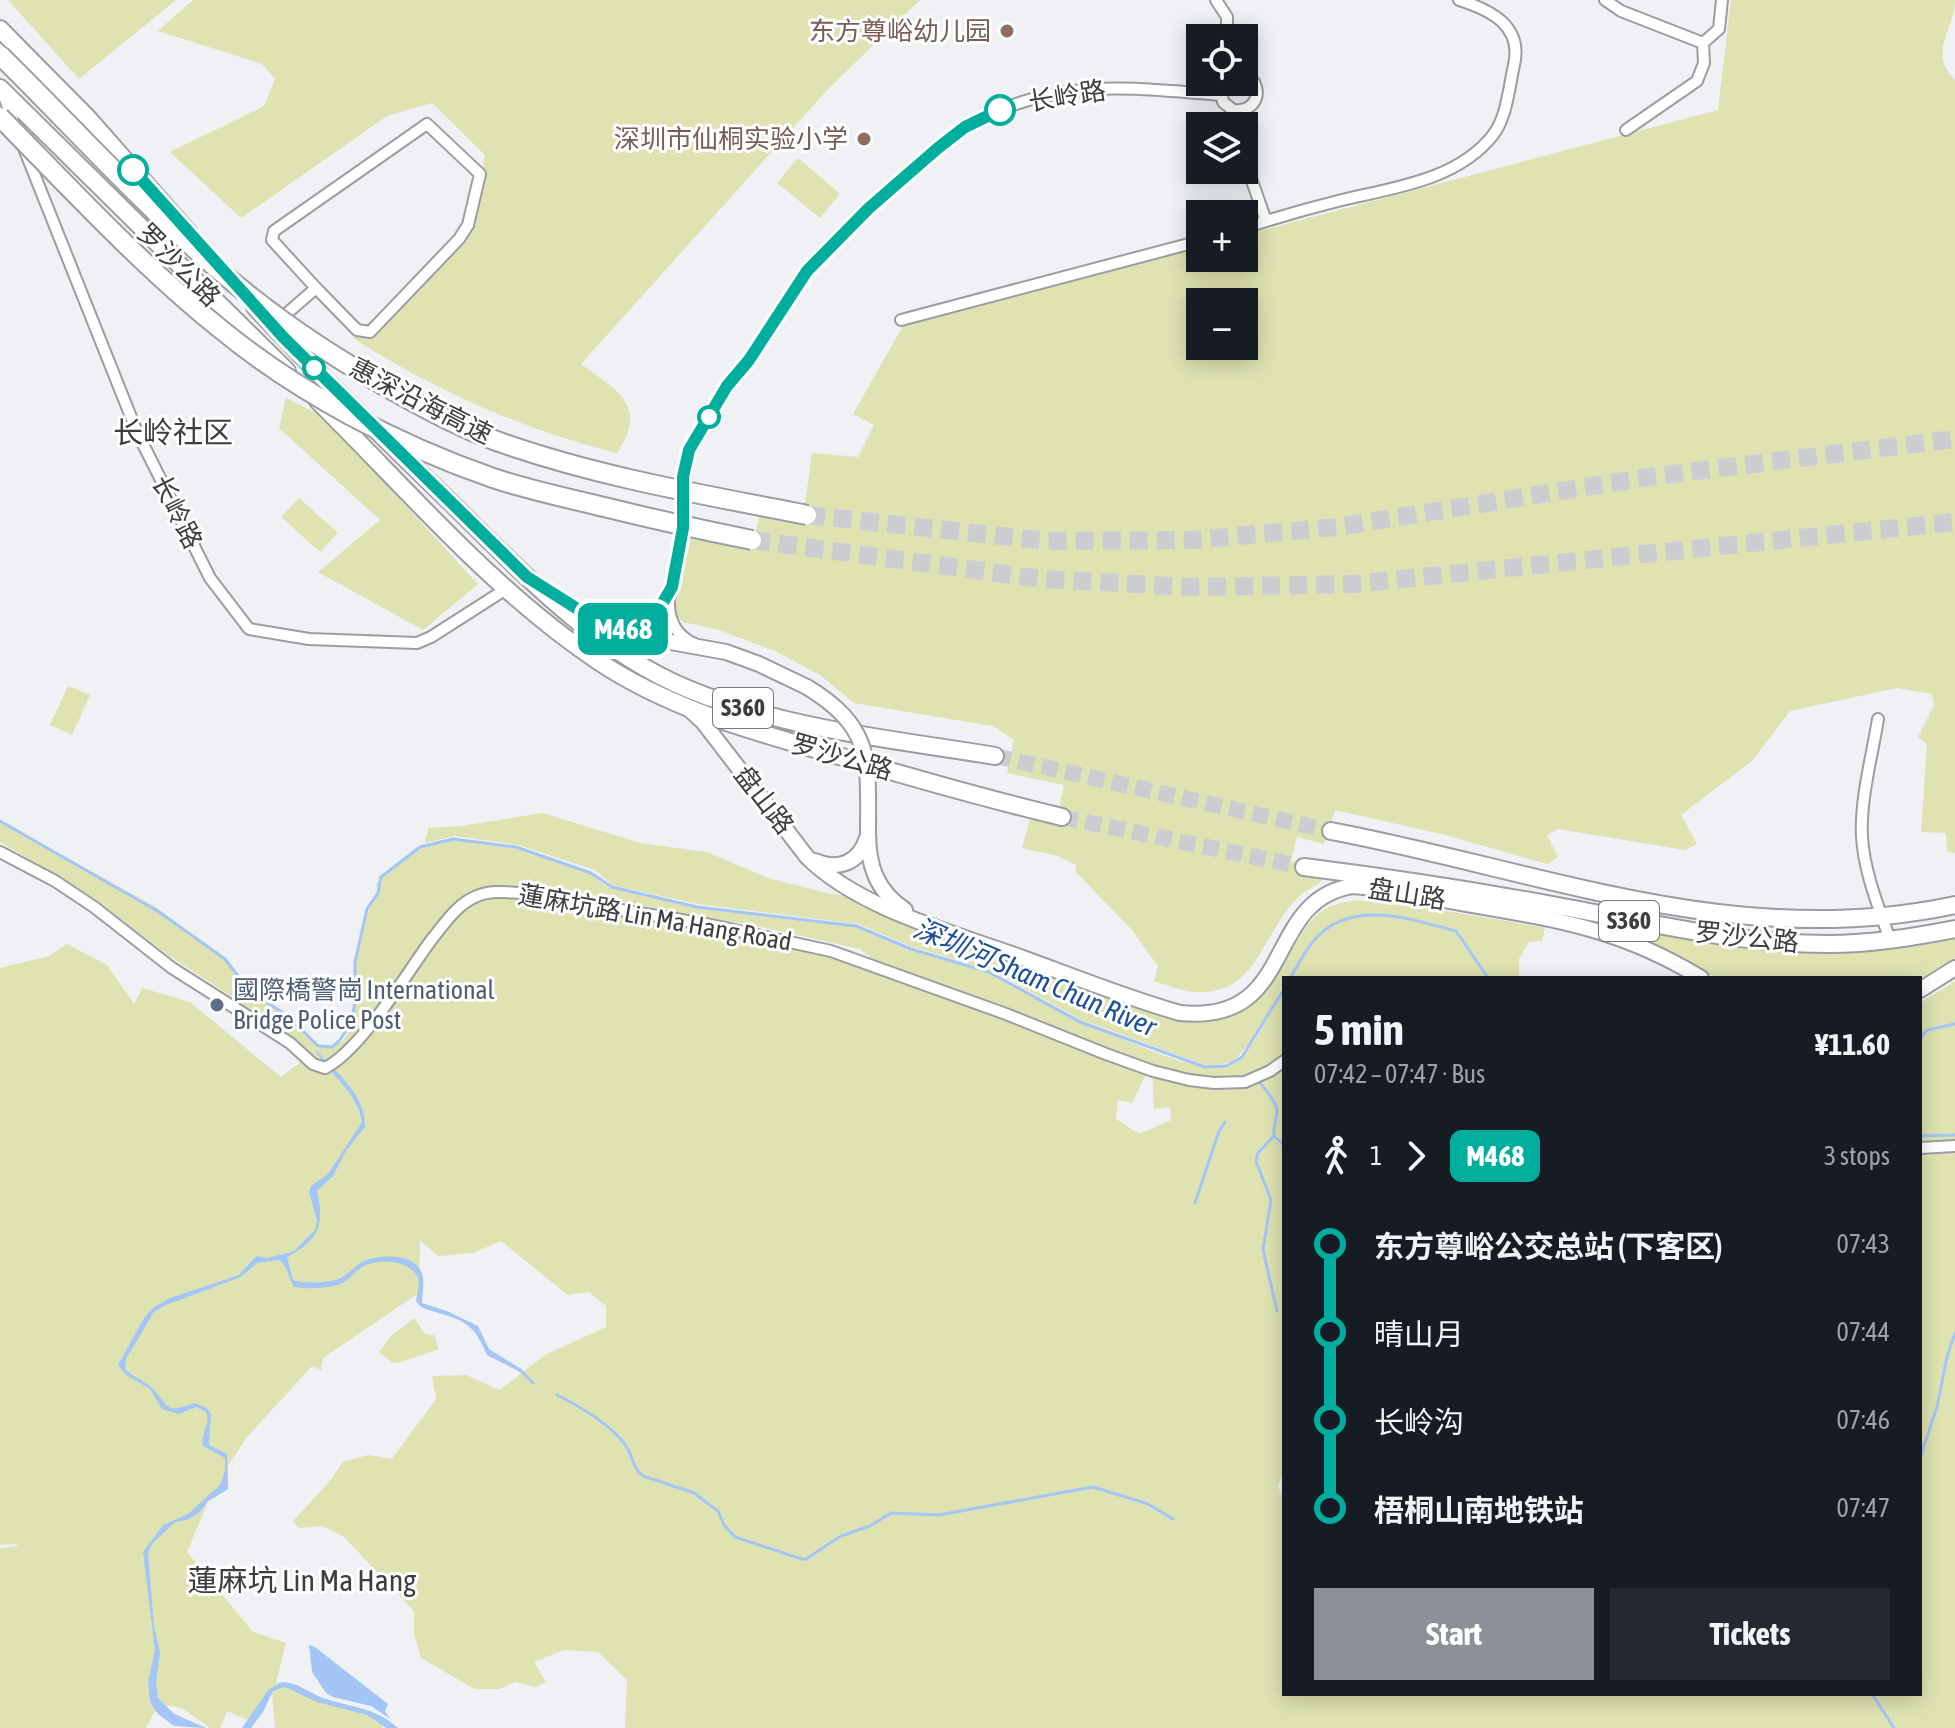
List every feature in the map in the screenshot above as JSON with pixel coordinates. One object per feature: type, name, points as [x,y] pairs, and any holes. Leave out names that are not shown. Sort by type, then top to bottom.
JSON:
[{"type":"highway","name":"惠深沿海高速","points":[[0,55],[221,272],[292,327],[376,382],[459,425],[504,444],[642,482],[807,515]]},
{"type":"highway","name":"惠深沿海高速","points":[[0,117],[150,265],[217,326],[320,397],[403,441],[495,479],[564,498],[752,540]]},
{"type":"main road","name":"罗沙公路","points":[[0,29],[88,118],[273,326],[527,577],[574,619],[620,653],[653,672],[709,697],[791,720],[995,756]]},
{"type":"main road","name":"罗沙公路","points":[[0,88],[506,589],[535,615],[600,663],[685,707],[759,733],[977,796],[1062,817]]},
{"type":"main road","points":[[527,577],[603,625],[629,635],[717,651]]},
{"type":"main road","name":"盘山路","points":[[717,651],[759,664],[807,687],[844,716],[861,739],[868,773],[868,832],[872,869],[882,889],[902,908],[935,926]]},
{"type":"main road","name":"盘山路","points":[[685,707],[703,722],[807,857],[850,892],[1158,1007],[1201,1015],[1237,1005],[1254,993],[1275,965],[1309,905],[1336,889],[1352,886],[1528,914],[1589,927],[1642,945],[1697,976]]},
{"type":"main road","name":"罗沙公路","points":[[1331,831],[1616,898],[1745,917],[1818,919],[1882,916],[1955,905]]},
{"type":"main road","points":[[807,857],[827,865],[843,865],[861,852],[868,832]]},
{"type":"main road","name":"罗沙公路","points":[[1304,867],[1525,900],[1645,925],[1742,939],[1816,944],[1890,940],[1955,929]]},
{"type":"main road","points":[[1922,989],[1955,968]]},
{"type":"street","points":[[1216,0],[1227,17],[1227,24]]},
{"type":"street","points":[[1258,224],[1431,178],[1464,159],[1492,137],[1499,126],[1506,102],[1517,53],[1516,40],[1498,18],[1484,8],[1459,0]]},
{"type":"street","points":[[1605,0],[1621,11],[1703,43]]},
{"type":"street","points":[[1703,43],[1719,29],[1722,0]]},
{"type":"street","points":[[1626,130],[1697,81],[1704,63],[1703,43]]},
{"type":"street","name":"长岭路","points":[[0,88],[137,432],[210,578],[249,629],[309,639],[417,643],[506,589]]},
{"type":"street","name":"长岭路","points":[[717,651],[691,643],[679,633],[669,615],[683,528],[683,477],[689,450],[727,386],[749,360],[807,271],[869,208],[965,127],[991,113],[1024,101],[1077,90],[1110,88],[1186,93]]},
{"type":"street","points":[[1220,96],[1233,110],[1247,109],[1257,96]]},
{"type":"street","points":[[427,124],[480,174],[464,232],[370,332],[357,330],[316,288],[272,240],[274,231],[414,133],[427,124]]},
{"type":"street","points":[[1253,184],[1266,221]]},
{"type":"street","points":[[901,320],[1186,245]]},
{"type":"street","points":[[273,326],[316,288]]},
{"type":"street","name":"长岭路","points":[[603,625],[629,629],[643,625],[655,616],[670,594]]},
{"type":"street","points":[[1878,719],[1862,836],[1865,858],[1890,940]]},
{"type":"street","name":"蓮麻坑路 Lin Ma Hang Road","points":[[0,852],[55,881],[94,907],[172,968],[290,1043],[313,1064],[329,1066],[343,1056],[384,1007],[450,915],[478,895],[499,892],[711,925],[831,951],[1153,1071],[1189,1080],[1245,1082],[1282,1062]]},
{"type":"street","points":[[1922,1148],[1955,1146]]},
{"type":"green space","points":[[8,0],[176,0],[79,79]]},
{"type":"green space","points":[[193,0],[920,0],[827,90],[581,364],[617,391],[629,411],[626,437],[617,453],[547,432],[480,406],[415,375],[353,338],[474,222],[485,155],[432,103],[387,116],[241,218],[170,152],[264,106],[275,79],[262,64],[158,31]]},
{"type":"green space","points":[[1731,0],[1955,0],[1944,41],[1943,60],[1955,80],[1955,853],[1947,852],[1946,833],[1921,832],[1927,744],[1918,737],[1934,705],[1932,694],[1897,688],[1790,711],[1752,761],[1681,815],[1697,844],[1685,850],[1558,829],[1547,835],[1558,857],[1547,864],[1445,835],[1335,810],[1324,844],[1297,837],[1291,861],[1324,869],[1320,883],[1304,892],[1291,905],[1246,973],[1220,990],[1184,990],[1154,981],[1158,966],[1132,930],[1075,871],[1076,865],[1058,856],[1022,848],[1033,808],[1058,813],[1064,785],[1007,773],[1014,740],[993,726],[854,703],[820,675],[775,651],[719,630],[683,622],[672,611],[671,599],[686,532],[753,547],[760,512],[803,518],[812,453],[858,457],[874,425],[853,414],[903,326],[1186,251],[1186,272],[1258,272],[1258,231],[1718,110]]},
{"type":"green space","points":[[798,158],[840,194],[820,218],[777,183]]},
{"type":"green space","points":[[286,398],[324,417],[478,584],[423,630],[318,572],[380,520],[279,428]]},
{"type":"green space","points":[[299,498],[338,533],[320,552],[281,517]]},
{"type":"green space","points":[[68,686],[90,695],[72,735],[50,725]]},
{"type":"green space","points":[[543,813],[640,843],[707,852],[768,878],[850,896],[916,928],[1172,1020],[1216,1019],[1248,1005],[1272,979],[1311,921],[1321,911],[1344,902],[1387,902],[1545,928],[1542,941],[1529,942],[1519,959],[1519,976],[1291,976],[1303,956],[1289,976],[1282,976],[1282,985],[1272,1008],[1241,1053],[1228,1062],[1205,1065],[1085,1021],[990,970],[910,946],[858,924],[697,904],[612,885],[595,870],[518,845],[455,836],[425,843],[428,828]]},
{"type":"green space","points":[[0,821],[156,907],[225,959],[260,998],[289,1017],[318,1048],[341,1042],[351,1026],[359,945],[366,918],[378,893],[376,884],[410,854],[434,844],[462,840],[513,847],[591,873],[608,887],[696,907],[856,926],[907,947],[905,951],[911,949],[993,975],[1118,1037],[1184,1062],[1211,1067],[1232,1064],[1247,1051],[1282,993],[1282,1476],[1278,1485],[1282,1499],[1282,1696],[1922,1696],[1922,1002],[1955,981],[1955,1728],[625,1728],[627,1680],[598,1652],[564,1650],[534,1662],[546,1682],[535,1687],[516,1682],[499,1689],[475,1689],[421,1658],[414,1634],[414,1611],[343,1536],[322,1526],[299,1528],[293,1521],[343,1462],[368,1455],[392,1459],[436,1399],[432,1376],[466,1375],[500,1390],[545,1355],[606,1327],[606,1306],[589,1292],[568,1295],[501,1241],[473,1253],[438,1256],[420,1240],[419,1293],[323,1358],[321,1370],[312,1366],[247,1437],[228,1465],[228,1489],[208,1502],[187,1552],[253,1632],[286,1643],[276,1683],[295,1684],[323,1698],[372,1712],[398,1728],[275,1728],[272,1693],[251,1728],[242,1728],[248,1720],[227,1711],[220,1728],[210,1728],[182,1708],[165,1705],[174,1714],[206,1728],[179,1725],[155,1711],[146,1728],[0,1728],[0,1548],[18,1546],[0,1545],[0,968],[49,956],[67,944],[107,965],[134,1004],[142,988],[190,1002],[281,1077],[311,1054],[290,1035],[239,1005],[237,1000],[165,953],[94,898],[0,842]],"holes":[[[520,893],[613,899],[860,949],[870,957],[866,962],[727,932],[517,896]],[[1148,1070],[1152,1071],[1154,1109],[1170,1107],[1171,1120],[1139,1134],[1116,1119],[1118,1100],[1132,1103]]]},
{"type":"green space","points":[[1571,913],[1719,941],[1955,935],[1955,963],[1922,982],[1922,976],[1713,976],[1639,938],[1569,918]]},
{"type":"green space","points":[[414,1318],[425,1334],[434,1335],[439,1349],[398,1363],[392,1362],[379,1352],[391,1336]]},
{"type":"water","points":[[315,1050],[353,1091],[362,1108],[365,1127],[346,1151],[333,1176],[317,1191],[320,1214],[317,1231],[298,1251],[287,1257],[293,1280],[337,1280],[363,1261],[373,1258],[391,1256],[408,1260],[420,1270],[422,1303],[478,1326],[489,1349],[523,1370],[520,1372],[487,1355],[475,1333],[462,1321],[421,1307],[416,1301],[417,1276],[407,1267],[393,1262],[370,1263],[342,1284],[310,1288],[294,1287],[279,1260],[257,1263],[241,1277],[154,1312],[126,1359],[125,1369],[149,1385],[168,1407],[194,1403],[207,1408],[211,1414],[209,1445],[227,1454],[228,1489],[208,1501],[200,1512],[187,1520],[175,1522],[148,1552],[154,1626],[160,1652],[156,1684],[158,1698],[174,1714],[206,1728],[174,1726],[158,1714],[150,1702],[148,1682],[155,1650],[143,1552],[163,1525],[188,1514],[220,1485],[225,1458],[203,1446],[206,1412],[196,1407],[179,1414],[162,1409],[150,1389],[126,1375],[118,1365],[144,1318],[154,1307],[170,1298],[239,1275],[256,1256],[268,1258],[294,1251],[315,1230],[317,1221],[309,1192],[311,1186],[328,1174],[362,1122],[355,1102]]},
{"type":"water","points":[[309,1645],[388,1704],[385,1711],[390,1719],[371,1706],[326,1693],[312,1672]]},
{"type":"water","points":[[282,1682],[323,1698],[371,1711],[398,1728],[386,1728],[367,1715],[317,1702],[285,1687],[273,1691],[251,1728],[242,1728],[268,1690]]},
{"type":"waterway","name":"深圳河 Sham Chun River","points":[[0,821],[159,912],[225,959],[242,981],[289,1017],[318,1046],[332,1047],[351,1024],[355,1002],[355,962],[367,909],[378,893],[381,877],[420,847],[453,839],[516,847],[591,873],[612,887],[697,907],[856,926],[911,949],[989,972],[1080,1022],[1205,1067],[1226,1066],[1242,1057],[1282,992]]},
{"type":"waterway","name":"深圳河 Sham Chun River","points":[[1291,976],[1318,936],[1349,918],[1367,915],[1403,918],[1456,931],[1487,976]]},
{"type":"waterway","name":"深圳河 Sham Chun River","points":[[1922,1036],[1927,1030],[1955,1024]]},
{"type":"waterway","points":[[1259,1081],[1277,1110],[1274,1136],[1258,1153],[1256,1161],[1271,1200],[1263,1250],[1277,1311]]},
{"type":"waterway","points":[[1195,1203],[1219,1131],[1225,1122]]},
{"type":"waterway","points":[[1922,1136],[1955,1135]]},
{"type":"waterway","points":[[1275,1137],[1282,1143]]},
{"type":"waterway","points":[[1922,1452],[1937,1407],[1955,1333]]},
{"type":"waterway","points":[[519,1369],[533,1383]]},
{"type":"waterway","points":[[557,1395],[585,1410],[610,1429],[624,1443],[643,1476],[694,1493],[718,1511],[724,1525],[735,1537],[802,1559],[841,1536],[870,1526],[891,1513],[939,1515],[1093,1487],[1148,1504],[1173,1519]]},
{"type":"waterway","points":[[1873,1696],[1894,1728]]},
{"type":"tunnel","points":[[807,515],[1048,541],[1192,540],[1337,527],[1648,477],[1955,439]]},
{"type":"tunnel","points":[[752,540],[1042,579],[1193,587],[1354,584],[1955,522]]},
{"type":"tunnel","points":[[995,756],[1331,831]]},
{"type":"tunnel","points":[[1062,817],[1304,867]]},
{"type":"bus line","name":"M468","points":[[133,170],[284,338],[527,577],[603,625],[629,629],[650,622],[670,594],[678,566],[684,514],[683,477],[689,450],[727,386],[749,360],[807,271],[869,208],[938,148],[965,127],[1000,110]]},
{"type":"place","name":"东方尊峪幼儿园","points":[[1007,31]]},
{"type":"place","name":"深圳市仙桐实验小学","points":[[864,139]]},
{"type":"place","name":"國際橋警崗 International Bridge Police Post","points":[[217,1005]]},
{"type":"district","name":"长岭社区","points":[[173,433]]},
{"type":"district","name":"蓮麻坑 Lin Ma Hang","points":[[302,1581]]}]
